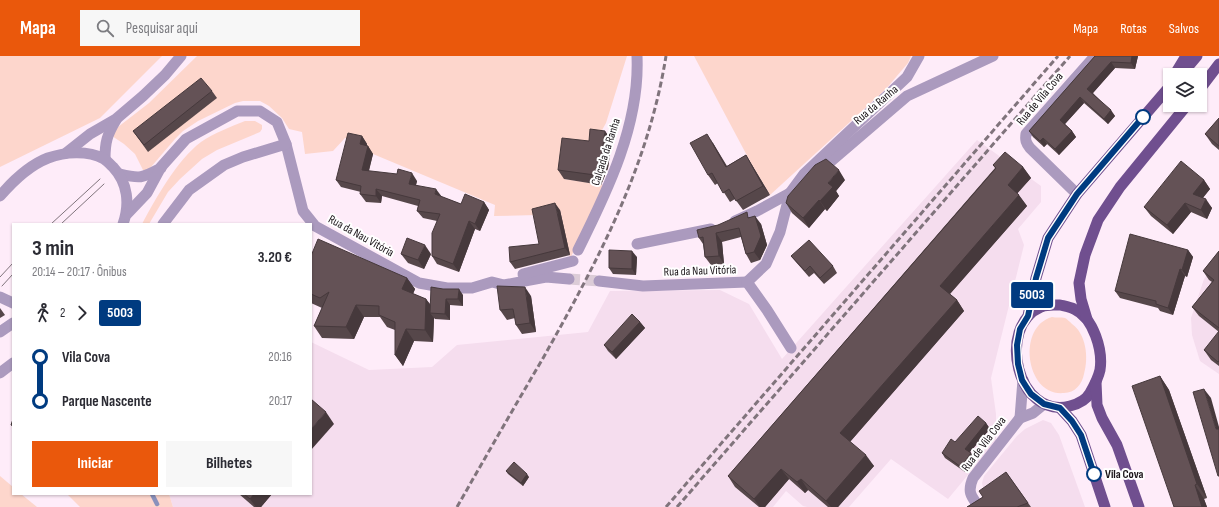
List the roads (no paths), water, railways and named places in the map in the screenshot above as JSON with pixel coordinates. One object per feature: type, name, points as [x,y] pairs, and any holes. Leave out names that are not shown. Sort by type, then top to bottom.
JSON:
[{"type":"main road","points":[[1179,68],[1186,56]]},
{"type":"main road","points":[[1187,68],[1197,56]]},
{"type":"main road","points":[[1207,80],[1219,64]]},
{"type":"main road","points":[[1207,81],[1219,70]]},
{"type":"main road","points":[[1163,93],[1077,194],[1048,238],[1036,278],[1028,316],[1020,329],[1017,345],[1018,364],[1022,380],[1031,394],[1044,404],[1060,408],[1077,404],[1088,396],[1096,382],[1100,370],[1099,351],[1095,333],[1081,299],[1079,283],[1085,255],[1098,220],[1120,187],[1181,112]]},
{"type":"main road","points":[[1028,316],[1042,306],[1060,305],[1075,309],[1088,319]]},
{"type":"main road","points":[[1096,382],[1097,405],[1102,418],[1117,445],[1139,507]]},
{"type":"main road","points":[[1060,408],[1072,421],[1081,435],[1105,507]]},
{"type":"street","points":[[66,153],[90,134],[116,119],[165,75],[181,56]]},
{"type":"street","name":"Calçada da Ranha","points":[[578,250],[604,197],[624,141],[634,103],[637,83],[637,56]]},
{"type":"street","name":"Rua da Ranha","points":[[747,282],[766,264],[780,232],[790,193],[804,174],[907,77],[918,56]]},
{"type":"street","name":"Rua da Ranha","points":[[804,174],[830,162],[907,96],[993,56]]},
{"type":"street","name":"Rua de Vila Cova","points":[[1077,194],[1030,148],[1026,143],[1025,138],[1026,134],[1095,56]]},
{"type":"street","name":"Rua da Nau Vitória","points":[[125,219],[147,193],[161,167],[186,139],[237,111],[260,111],[277,122],[286,144],[303,211],[315,226],[419,283],[453,288],[472,288],[492,282],[504,285],[546,277],[569,279]]},
{"type":"street","points":[[105,159],[106,141],[116,119]]},
{"type":"street","points":[[164,223],[189,190],[224,165],[243,157],[286,144]]},
{"type":"street","points":[[1,194],[24,173],[47,158],[66,153],[86,153],[105,159],[120,174],[127,193],[125,219]]},
{"type":"street","name":"Rua da Nau Vitória","points":[[120,174],[136,178],[144,177],[161,167]]},
{"type":"street","points":[[637,244],[724,225],[757,211],[790,193]]},
{"type":"street","points":[[492,282],[573,261]]},
{"type":"street","name":"Rua da Nau Vitória","points":[[599,281],[644,286],[747,282],[791,348]]},
{"type":"street","points":[[0,297],[12,303]]},
{"type":"street","points":[[0,332],[12,324]]},
{"type":"street","points":[[0,373],[12,364]]},
{"type":"street","name":"Rua de Vila Cova","points":[[1020,418],[1022,380]]},
{"type":"street","name":"Rua de Vila Cova","points":[[979,507],[970,494],[970,484],[973,478],[1020,418],[1033,413],[1044,404]]},
{"type":"waterway","points":[[152,495],[157,504]]},
{"type":"tunnel","points":[[569,279],[599,281]]},
{"type":"tram line","points":[[52,223],[100,179]]},
{"type":"tram line","points":[[62,223],[104,184]]},
{"type":"tram line","points":[[0,277],[12,264]]},
{"type":"tram line","points":[[2,286],[12,275]]},
{"type":"railway","points":[[457,507],[542,360],[601,250],[618,213],[647,137],[658,97],[666,56]]},
{"type":"railway","points":[[666,507],[1058,56]]},
{"type":"railway","points":[[677,507],[1070,56]]},
{"type":"place","name":"Vila Cova","points":[[1094,474]]}]
